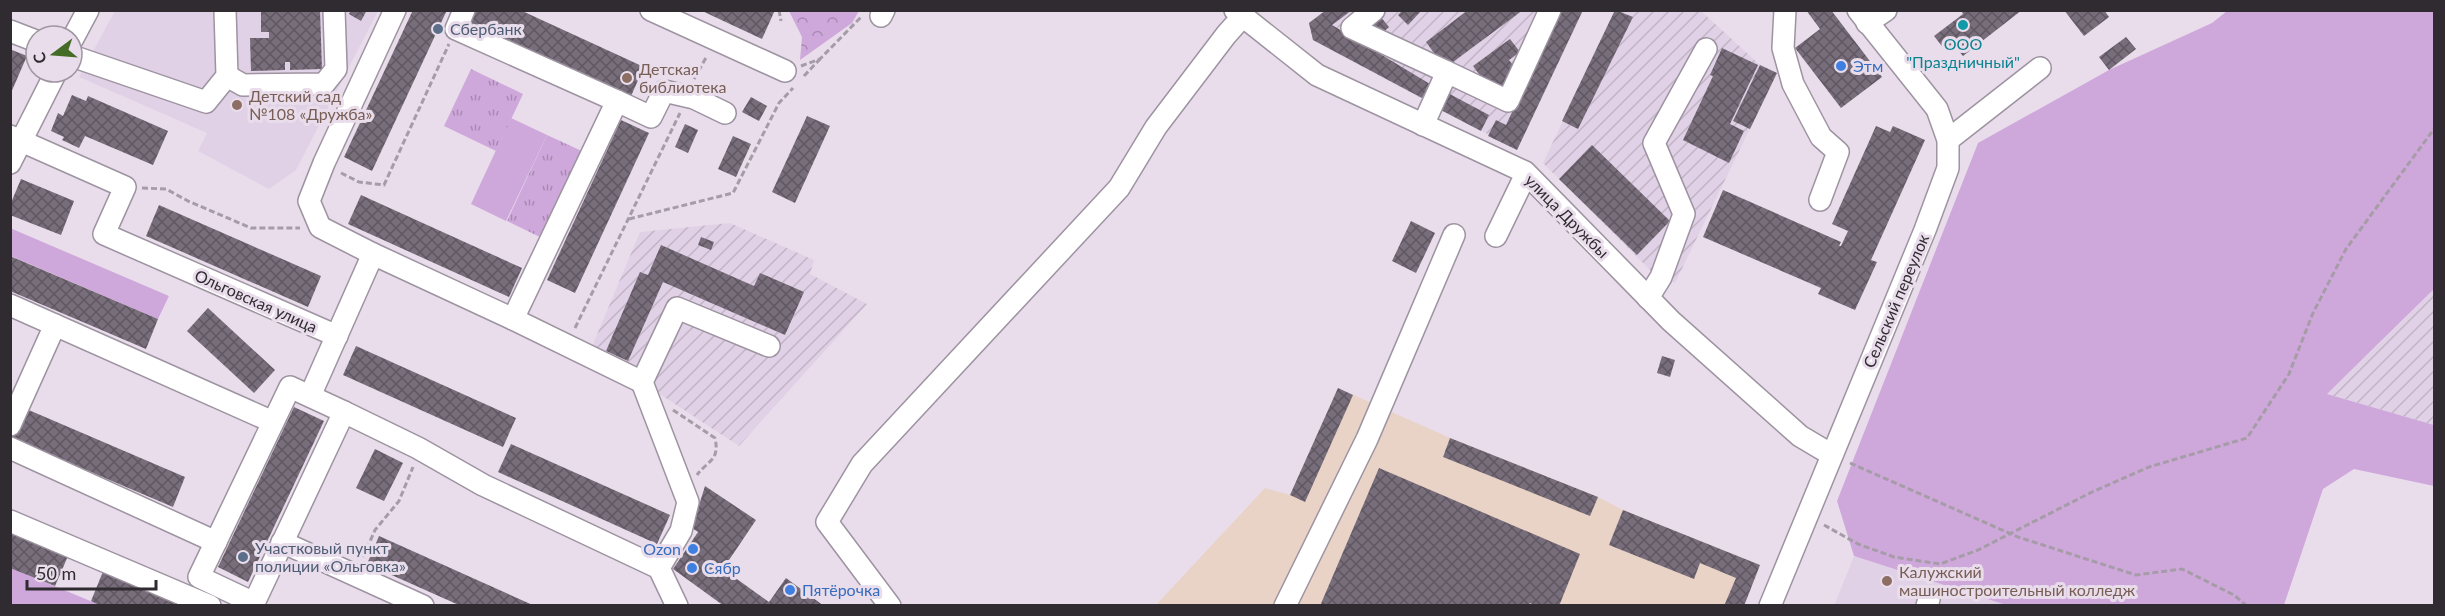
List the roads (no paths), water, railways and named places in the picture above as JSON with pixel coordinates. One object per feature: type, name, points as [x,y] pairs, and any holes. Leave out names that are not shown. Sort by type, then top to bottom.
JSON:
[{"type":"street","points":[[81,24],[88,10]]},
{"type":"street","points":[[84,60],[206,102],[227,76],[225,10]]},
{"type":"street","points":[[227,76],[243,85],[324,84],[336,69],[334,10]]},
{"type":"street","points":[[395,10],[324,163],[309,201],[320,227],[513,319],[644,387],[688,502],[681,531],[659,568]]},
{"type":"street","points":[[651,10],[785,71]]},
{"type":"street","points":[[1374,10],[1352,28],[1508,101],[1550,10]]},
{"type":"street","points":[[1785,10],[1783,48],[1793,84],[1821,137],[1838,152],[1820,200]]},
{"type":"street","points":[[1862,17],[1886,10]]},
{"type":"street","points":[[891,606],[827,522],[862,464],[1119,188],[1156,127],[1226,35],[1239,13]]},
{"type":"street","name":"улица Дружбы","points":[[1239,13],[1317,75],[1526,174],[1648,298],[1800,436],[1832,455]]},
{"type":"street","name":"Сельский переулок","points":[[1770,606],[1925,230],[1948,168],[1948,140],[1937,109],[1862,17]]},
{"type":"street","points":[[460,20],[651,117],[663,91],[687,97],[725,113]]},
{"type":"street","points":[[10,30],[24,36]]},
{"type":"street","points":[[1648,298],[1661,277],[1684,214],[1654,143],[1706,49]]},
{"type":"street","points":[[1948,140],[2040,68]]},
{"type":"street","points":[[1423,125],[1447,72]]},
{"type":"street","points":[[10,163],[16,138],[49,84]]},
{"type":"street","points":[[513,319],[617,101]]},
{"type":"street","name":"Ольговская улица","points":[[16,138],[125,187],[104,234],[337,336],[373,254]]},
{"type":"street","points":[[1496,236],[1526,174]]},
{"type":"street","points":[[1285,606],[1367,439],[1454,235]]},
{"type":"street","points":[[10,305],[273,422]]},
{"type":"street","points":[[644,387],[677,308],[770,346]]},
{"type":"street","points":[[10,425],[55,325]]},
{"type":"street","points":[[310,396],[337,336]]},
{"type":"street","points":[[215,600],[199,577],[290,387],[418,448],[483,485],[659,568],[677,606]]},
{"type":"street","points":[[10,521],[215,600],[254,603],[344,412]]},
{"type":"street","points":[[10,448],[216,542]]},
{"type":"street","points":[[282,542],[423,606]]},
{"type":"street","points":[[1267,606],[1299,578]]},
{"type":"place","name":"ООО \"Праздничный\"","points":[[1963,25]]},
{"type":"place","name":"Сбербанк","points":[[438,29]]},
{"type":"place","name":"Этм","points":[[1841,66]]},
{"type":"place","name":"Детская библиотека","points":[[627,78]]},
{"type":"place","name":"Детский сад №108 «Дружба»","points":[[237,105]]},
{"type":"place","name":"Ozon","points":[[693,549]]},
{"type":"place","name":"Участковый пункт полиции «Ольговка»","points":[[243,557]]},
{"type":"place","name":"Сябр","points":[[692,568]]},
{"type":"place","name":"Калужский машиностроительный колледж","points":[[1887,581]]},
{"type":"place","name":"Пятёрочка","points":[[790,590]]}]
